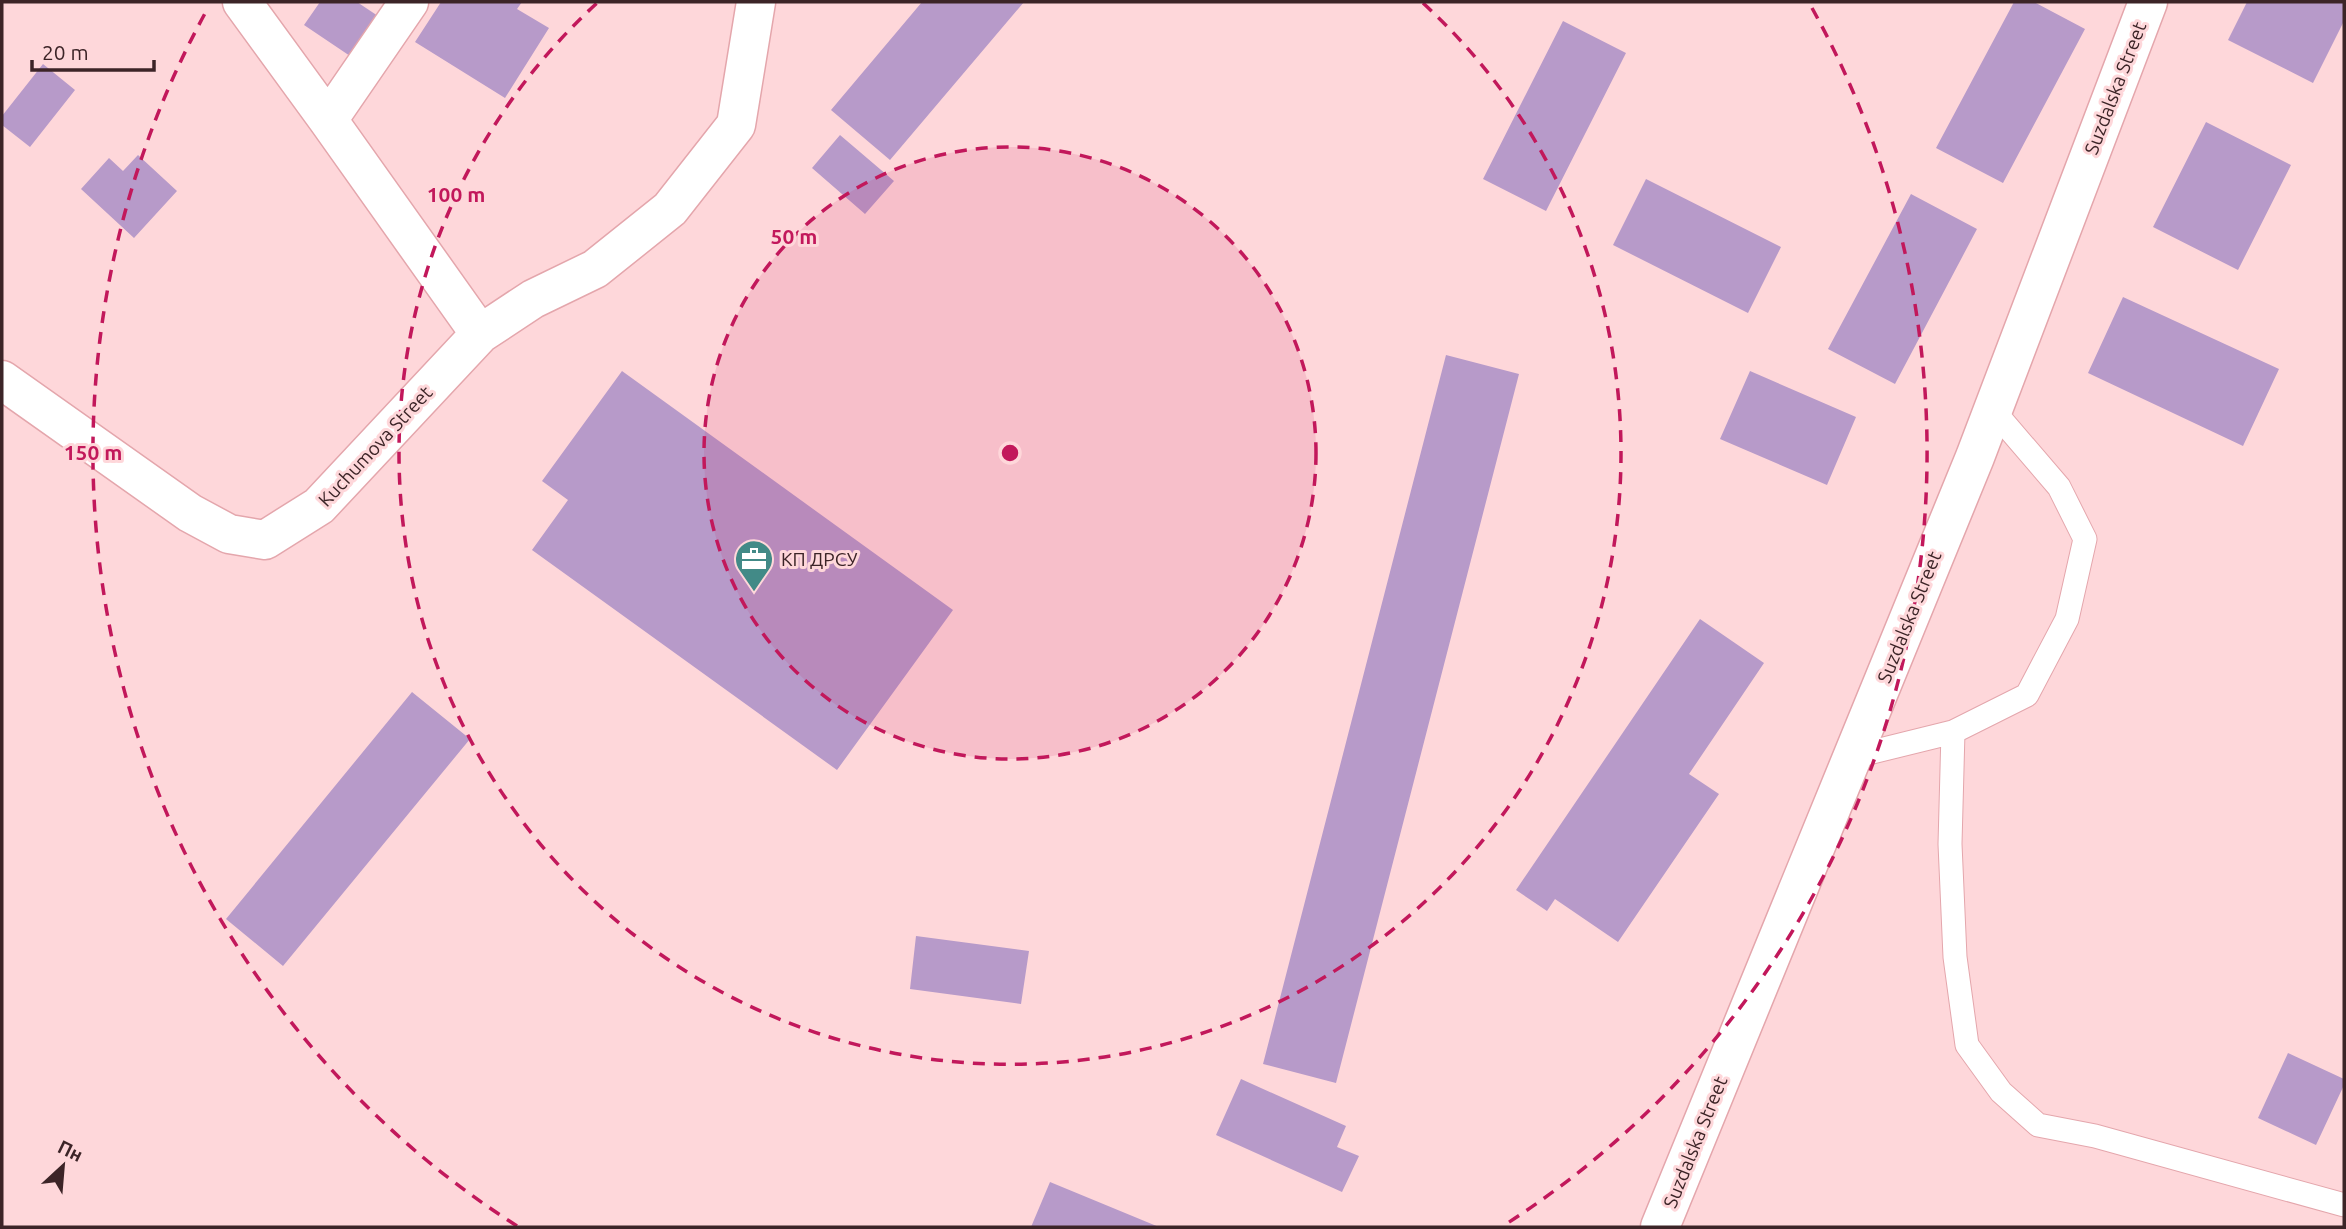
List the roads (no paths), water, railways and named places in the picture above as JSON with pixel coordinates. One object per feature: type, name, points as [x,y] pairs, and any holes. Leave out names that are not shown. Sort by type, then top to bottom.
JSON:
[{"type":"street","points":[[242,2],[480,334]]},
{"type":"street","points":[[328,120],[409,2]]},
{"type":"street","name":"Kuchumova Street","points":[[2,380],[190,513],[229,534],[265,540],[319,506],[480,334],[533,299],[595,269],[670,209],[736,125],[756,2]]},
{"type":"street","name":"Suzdalska Street","points":[[1660,1227],[1993,410],[2148,2]]},
{"type":"lane","points":[[1852,757],[1953,732],[2026,695],[2067,619],[2085,539],[2059,488],[1993,410]]},
{"type":"lane","points":[[1953,732],[1950,844],[1955,957],[1968,1045],[2001,1092],[2038,1125],[2095,1136],[2344,1205]]},
{"type":"place","name":"КП ДРСУ","points":[[754,593]]}]
